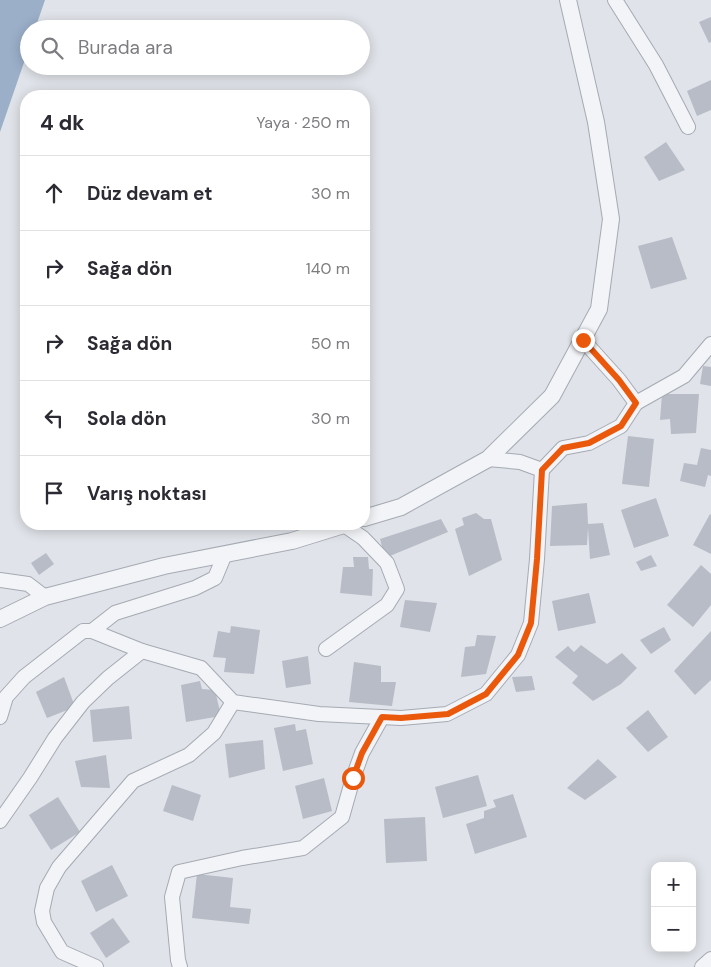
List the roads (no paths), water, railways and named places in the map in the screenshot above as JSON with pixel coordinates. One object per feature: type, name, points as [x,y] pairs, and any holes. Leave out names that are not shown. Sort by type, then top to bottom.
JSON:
[{"type":"street","points":[[370,516],[401,507],[488,459],[552,396],[598,309],[611,219],[596,122],[568,0]]},
{"type":"street","points":[[615,0],[656,65],[688,127]]},
{"type":"street","points":[[583,340],[619,380],[636,403]]},
{"type":"street","points":[[0,717],[6,697],[24,677],[83,632],[92,631],[142,651],[201,668],[233,702],[319,714],[401,718],[448,714],[486,694],[518,655],[531,623],[542,470],[563,448],[589,443],[621,426],[636,403],[684,376],[711,344]]},
{"type":"street","points":[[488,459],[520,462],[542,470]]},
{"type":"street","points":[[0,619],[45,598],[164,566],[292,541],[327,530]]},
{"type":"street","points":[[326,649],[387,605],[397,589],[387,563],[353,530]]},
{"type":"street","points":[[92,631],[115,613],[195,588],[215,578],[225,554]]},
{"type":"street","points":[[0,580],[28,584],[45,598]]},
{"type":"street","points":[[0,821],[55,738],[83,702],[108,678],[142,651]]},
{"type":"street","points":[[65,967],[62,952],[44,922],[42,911],[47,888],[59,867],[133,781],[189,755],[214,733],[233,702]]},
{"type":"street","points":[[180,967],[172,897],[179,872],[242,858],[303,848],[342,817],[362,753],[382,717]]},
{"type":"street","points":[[62,952],[96,967]]},
{"type":"street","points":[[702,967],[711,959]]},
{"type":"water","points":[[0,0],[45,0],[38,20],[20,20],[20,74],[0,132]]}]
